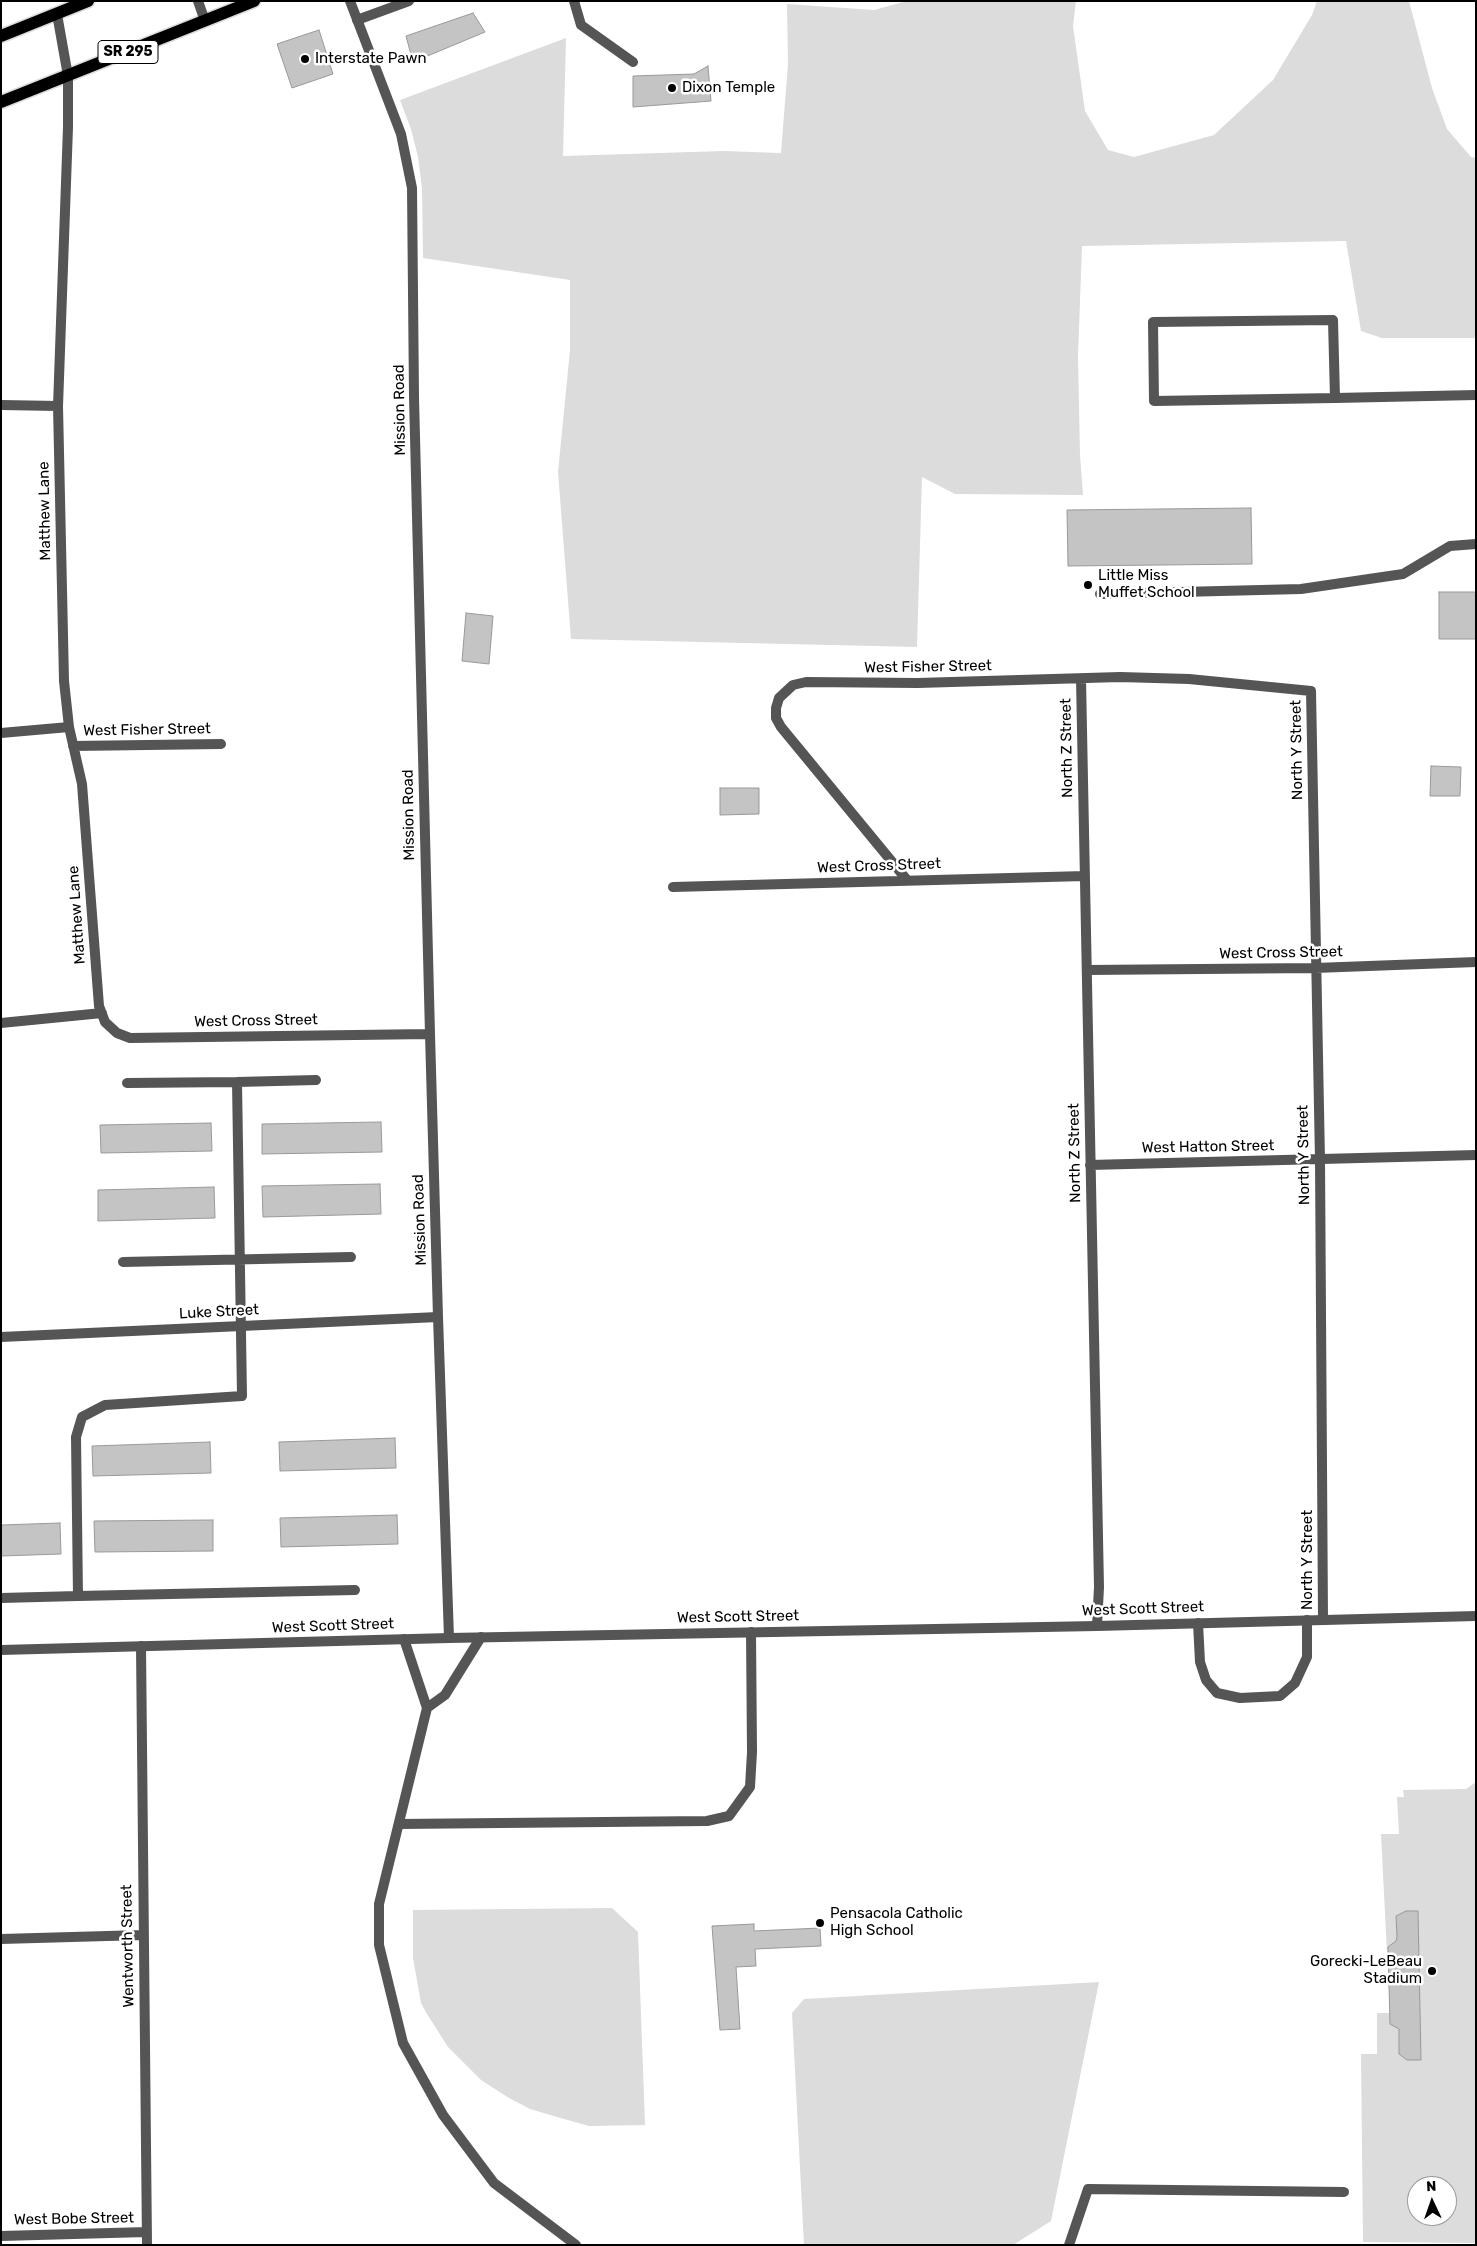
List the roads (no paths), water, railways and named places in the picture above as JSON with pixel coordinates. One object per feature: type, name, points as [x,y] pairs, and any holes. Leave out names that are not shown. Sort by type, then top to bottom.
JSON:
[{"type":"main road","points":[[1,36],[88,1]]},
{"type":"main road","name":"SR 295","points":[[1,102],[254,1]]},
{"type":"street","points":[[198,1],[206,21]]},
{"type":"street","name":"Mission Road","points":[[350,1],[401,134],[412,188],[414,397],[430,1034],[450,1638]]},
{"type":"street","points":[[357,20],[410,1]]},
{"type":"street","points":[[574,1],[581,25],[633,62]]},
{"type":"street","name":"Matthew Lane","points":[[57,14],[68,76],[68,126],[58,406],[64,681],[69,727],[82,784],[100,1010]]},
{"type":"street","points":[[1335,398],[1333,320],[1153,322],[1154,401],[1335,398],[1476,395]]},
{"type":"street","points":[[1,405],[58,406]]},
{"type":"street","points":[[1100,594],[1301,589],[1403,574],[1450,546],[1476,544]]},
{"type":"street","name":"West Fisher Street","points":[[907,880],[781,727],[776,718],[776,708],[779,698],[793,686],[806,682],[918,684],[1120,677],[1189,679],[1311,691]]},
{"type":"street","name":"North Z Street","points":[[1081,679],[1099,1577],[1096,1626]]},
{"type":"street","name":"North Y Street","points":[[1311,691],[1320,1160],[1323,1619]]},
{"type":"street","name":"West Fisher Street","points":[[1,734],[69,727]]},
{"type":"street","name":"West Fisher Street","points":[[73,746],[221,744]]},
{"type":"street","name":"West Cross Street","points":[[673,887],[1085,876]]},
{"type":"street","name":"West Cross Street","points":[[1087,970],[1315,968],[1476,962]]},
{"type":"street","points":[[1,1024],[100,1010]]},
{"type":"street","name":"West Cross Street","points":[[100,1010],[105,1022],[117,1033],[130,1038],[430,1034]]},
{"type":"street","points":[[127,1083],[316,1080]]},
{"type":"street","points":[[78,1596],[76,1437],[82,1417],[104,1405],[242,1396],[237,1082]]},
{"type":"street","name":"West Hatton Street","points":[[1090,1165],[1476,1155]]},
{"type":"street","points":[[123,1262],[351,1257]]},
{"type":"street","name":"Luke Street","points":[[1,1337],[438,1317]]},
{"type":"street","points":[[1,1598],[355,1590]]},
{"type":"street","name":"West Scott Street","points":[[1,1650],[481,1637],[1096,1626],[1476,1616]]},
{"type":"street","points":[[1198,1623],[1200,1662],[1206,1680],[1217,1692],[1240,1698],[1280,1696],[1295,1683],[1307,1657],[1307,1620]]},
{"type":"street","points":[[399,1824],[707,1821],[729,1816],[750,1787],[752,1752],[751,1632]]},
{"type":"street","points":[[427,1708],[445,1695],[481,1637]]},
{"type":"street","points":[[404,1639],[427,1708],[379,1904],[379,1945],[403,2043],[443,2115],[494,2183],[576,2245]]},
{"type":"street","name":"Wentworth Street","points":[[140,1646],[147,2245]]},
{"type":"street","points":[[1,1939],[143,1935]]},
{"type":"street","points":[[1069,2245],[1088,2190],[1344,2192]]},
{"type":"street","name":"West Bobe Street","points":[[1,2236],[147,2232]]},
{"type":"place","name":"Interstate Pawn","points":[[305,59]]},
{"type":"place","name":"Dixon Temple","points":[[672,88]]},
{"type":"place","name":"Little Miss Muffet School","points":[[1088,585]]},
{"type":"place","name":"Pensacola Catholic High School","points":[[820,1923]]},
{"type":"place","name":"Gorecki-LeBeau Stadium","points":[[1432,1971]]}]
